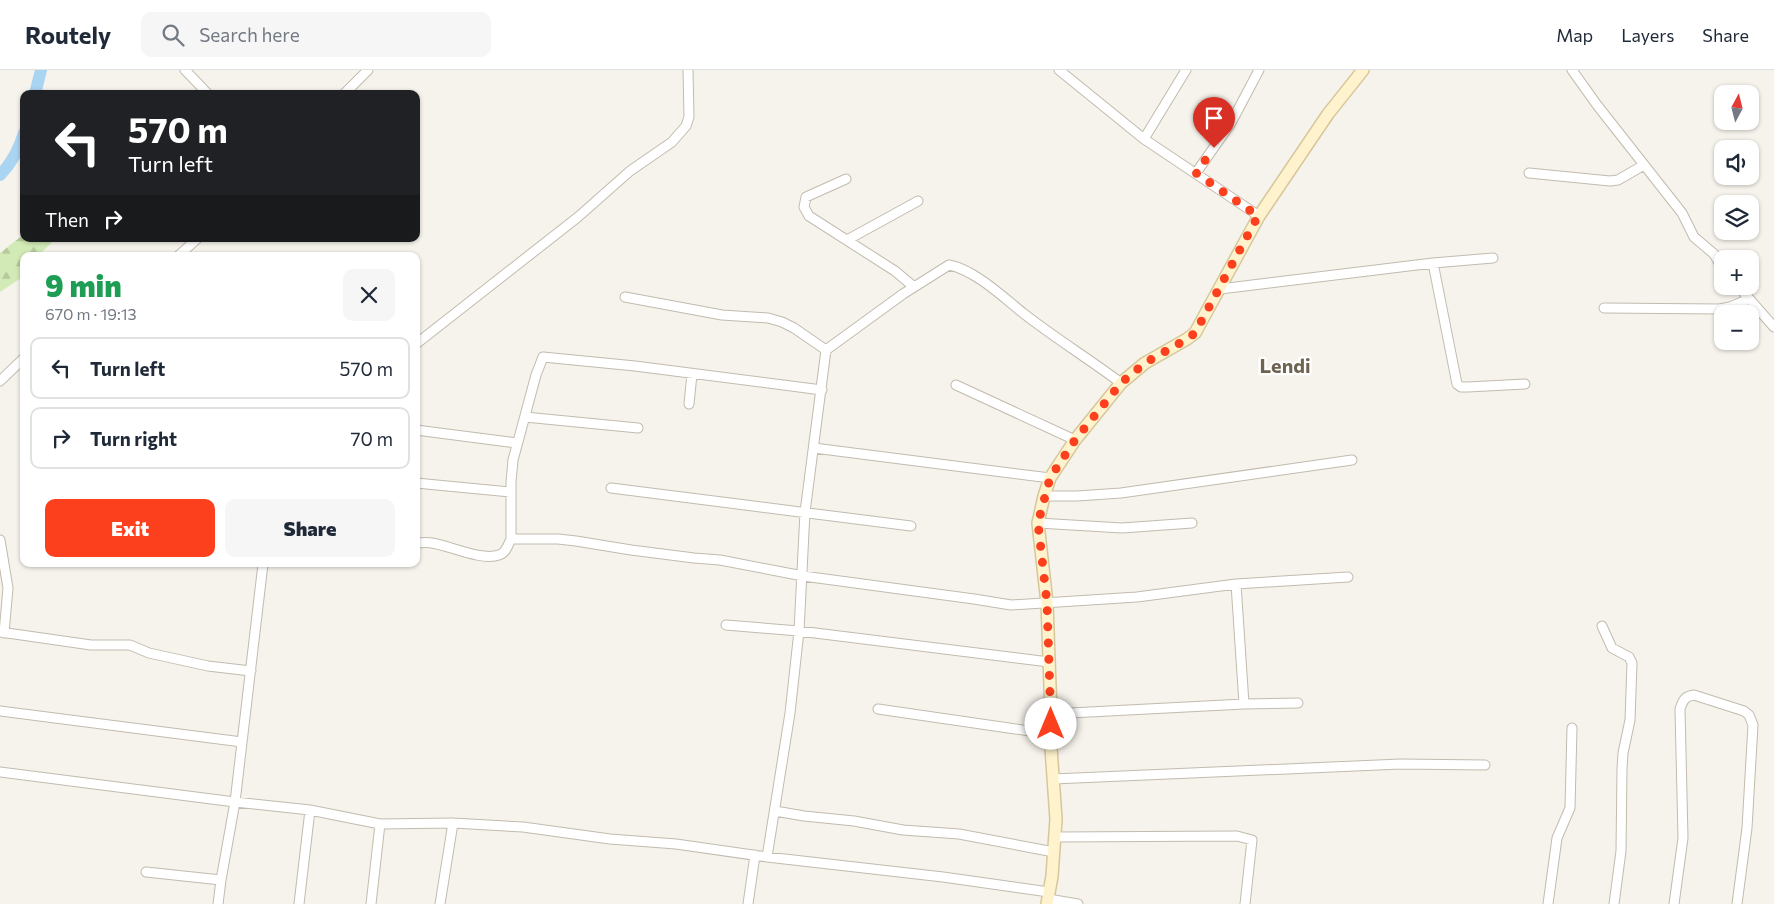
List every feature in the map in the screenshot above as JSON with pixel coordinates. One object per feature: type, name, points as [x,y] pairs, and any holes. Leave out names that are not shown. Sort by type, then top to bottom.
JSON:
[{"type":"main road","points":[[1048,898],[1056,837],[1050,734],[1047,603],[1038,523],[1050,478],[1075,440],[1121,383],[1145,363],[1195,333],[1258,216],[1328,114],[1363,70]]},
{"type":"street","points":[[185,70],[204,90]]},
{"type":"street","points":[[348,90],[368,70]]},
{"type":"street","points":[[420,341],[578,217],[630,171],[672,142],[686,126],[689,117],[688,70]]},
{"type":"street","points":[[1059,70],[1144,139],[1258,216]]},
{"type":"street","points":[[1144,139],[1186,70]]},
{"type":"street","points":[[1196,173],[1231,122],[1259,70]]},
{"type":"street","points":[[1572,70],[1597,105],[1682,213],[1694,237],[1714,254]]},
{"type":"street","points":[[1529,173],[1610,181],[1618,180],[1644,165]]},
{"type":"street","points":[[846,179],[811,193],[806,197],[804,207],[809,216],[895,271],[914,287]]},
{"type":"street","points":[[848,240],[918,201]]},
{"type":"street","points":[[182,252],[194,242]]},
{"type":"street","points":[[1220,289],[1433,263],[1493,258]]},
{"type":"street","points":[[1433,263],[1457,384],[1461,387],[1525,384]]},
{"type":"street","points":[[767,857],[790,712],[799,631],[805,512],[826,350],[914,287],[950,264],[964,269],[1121,383]]},
{"type":"street","points":[[1746,295],[1774,327]]},
{"type":"street","points":[[625,297],[722,315],[775,320],[808,336],[826,350]]},
{"type":"street","points":[[1604,308],[1719,309],[1730,308],[1749,299]]},
{"type":"street","points":[[420,543],[432,543],[480,555],[493,556],[501,555],[507,549],[511,539],[513,460],[543,356],[822,390]]},
{"type":"street","points":[[0,381],[20,362]]},
{"type":"street","points":[[689,404],[692,374]]},
{"type":"street","points":[[956,385],[1075,440]]},
{"type":"street","points":[[525,417],[638,428]]},
{"type":"street","points":[[420,431],[517,443]]},
{"type":"street","points":[[814,448],[1050,478]]},
{"type":"street","points":[[1044,496],[1121,493],[1352,460]]},
{"type":"street","points":[[420,483],[511,492]]},
{"type":"street","points":[[611,488],[911,526]]},
{"type":"street","points":[[1038,523],[1122,528],[1192,523]]},
{"type":"street","points":[[511,539],[558,539],[631,550],[720,560],[803,576],[1011,605],[1137,597],[1236,584],[1348,577]]},
{"type":"street","points":[[0,540],[8,588],[2,633],[91,645],[130,645],[149,653],[208,666],[251,671]]},
{"type":"street","points":[[218,904],[235,802],[263,567]]},
{"type":"street","points":[[1236,584],[1244,704]]},
{"type":"street","points":[[726,624],[799,631],[1049,662]]},
{"type":"street","points":[[1602,626],[1612,648],[1629,657],[1632,663],[1630,720],[1623,753],[1622,769],[1621,852],[1614,904]]},
{"type":"street","points":[[1674,904],[1683,838],[1680,708],[1683,700],[1688,696],[1694,695],[1744,711],[1749,715],[1753,725],[1747,828],[1737,904]]},
{"type":"street","points":[[1051,714],[1298,703]]},
{"type":"street","points":[[878,709],[1050,734]]},
{"type":"street","points":[[0,712],[242,742]]},
{"type":"street","points":[[1548,904],[1557,838],[1570,808],[1572,728]]},
{"type":"street","points":[[1053,779],[1401,764],[1485,765]]},
{"type":"street","points":[[0,772],[310,810],[380,824],[453,823],[523,828],[610,839],[644,840],[767,857],[943,876],[1078,904]]},
{"type":"street","points":[[300,904],[310,810]]},
{"type":"street","points":[[774,811],[854,821],[903,830],[959,834],[1054,852]]},
{"type":"street","points":[[440,904],[453,823]]},
{"type":"street","points":[[371,904],[380,824]]},
{"type":"street","points":[[1056,837],[1237,836],[1252,840],[1245,904]]},
{"type":"street","points":[[748,904],[755,855]]},
{"type":"street","points":[[146,872],[221,880]]},
{"type":"green space","points":[[20,237],[20,242],[52,242],[42,252],[20,252],[20,279],[0,292],[0,253]]},
{"type":"waterway","points":[[36,90],[41,70]]},
{"type":"waterway","points":[[0,175],[15,156],[20,145]]},
{"type":"district","name":"Lendi","points":[[1285,366]]},
{"type":"route","points":[[1051,724],[1047,603],[1038,523],[1044,496],[1050,478],[1075,440],[1121,383],[1145,363],[1195,333],[1258,216],[1196,173],[1214,148]]}]
